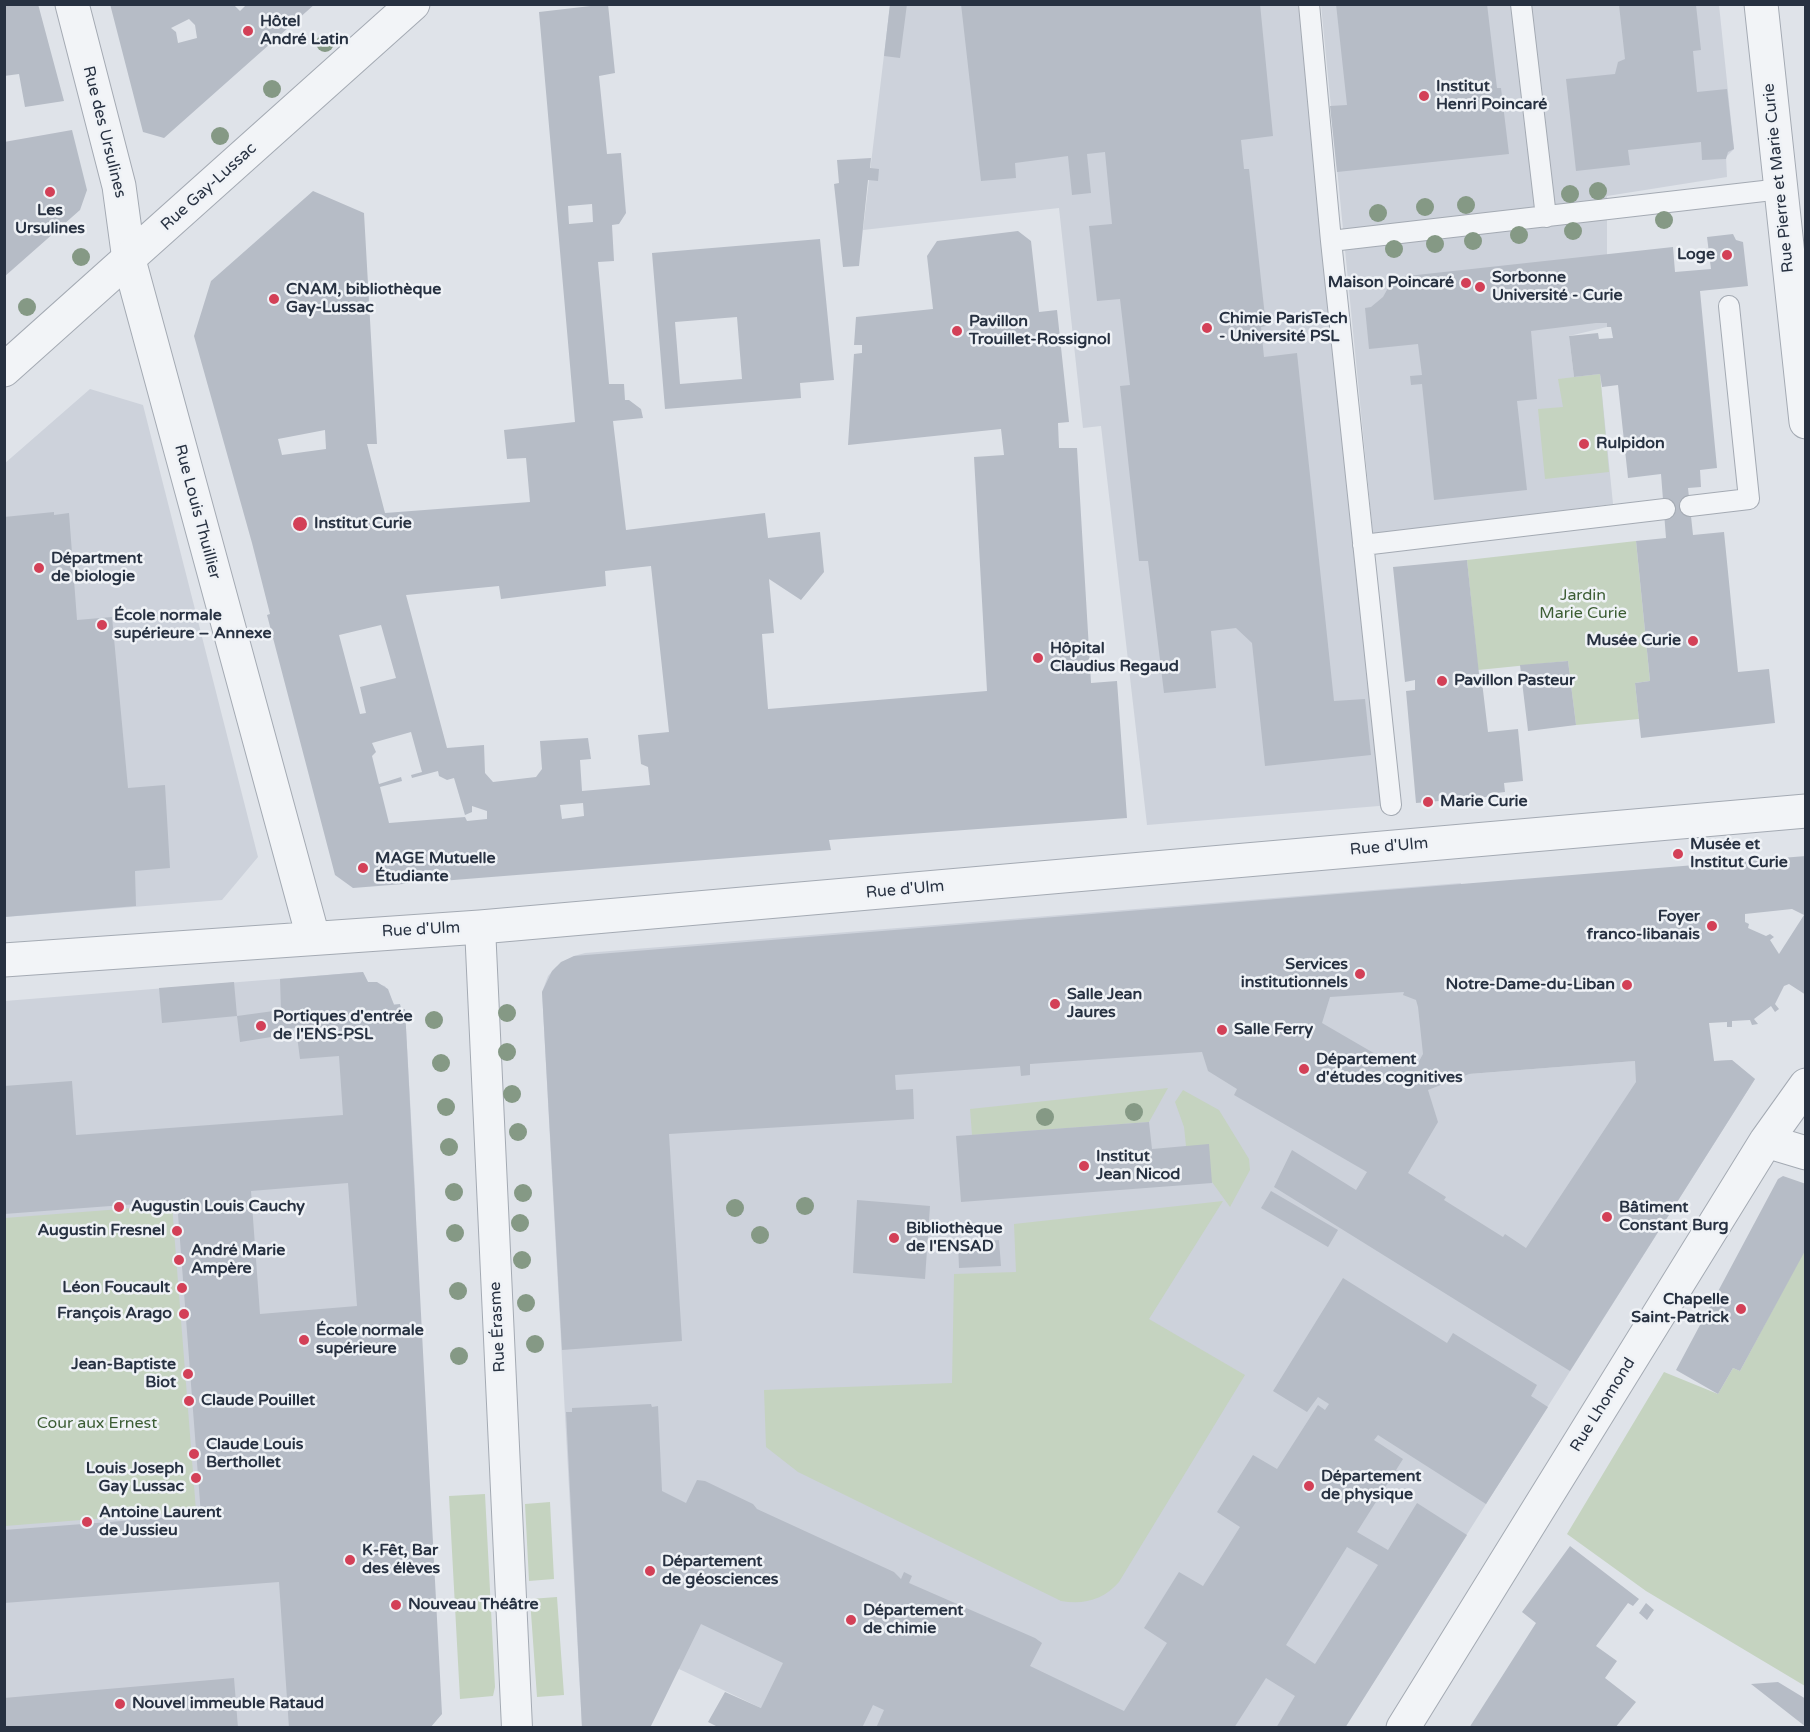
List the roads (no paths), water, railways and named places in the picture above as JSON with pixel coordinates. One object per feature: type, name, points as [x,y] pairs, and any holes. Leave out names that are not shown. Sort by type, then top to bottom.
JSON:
[{"type":"street","name":"Rue des Ursulines","points":[[72,4],[119,186],[129,260]]},
{"type":"street","name":"Rue Gay-Lussac","points":[[4,369],[129,260],[413,4]]},
{"type":"street","name":"Rue Pierre et Marie Curie","points":[[1761,4],[1806,422]]},
{"type":"street","name":"Rue Louis Thuillier","points":[[129,260],[313,937]]},
{"type":"street","name":"Rue d'Ulm","points":[[4,960],[480,927],[1806,811]]},
{"type":"street","name":"Rue Érasme","points":[[480,927],[517,1728]]},
{"type":"street","name":"Rue Lhomond","points":[[1403,1728],[1766,1141],[1806,1085]]},
{"type":"street","points":[[1766,1141],[1806,1153]]},
{"type":"lane","points":[[1309,4],[1331,241],[1391,805]]},
{"type":"lane","points":[[1521,4],[1546,217]]},
{"type":"lane","points":[[1331,241],[1780,189]]},
{"type":"lane","points":[[1690,506],[1749,499],[1729,306]]},
{"type":"lane","points":[[1363,545],[1609,518],[1665,509]]},
{"type":"place","name":"Hôtel André Latin","points":[[248,31]]},
{"type":"place","name":"Institut Henri Poincaré","points":[[1424,96]]},
{"type":"place","name":"Les Ursulines","points":[[50,192]]},
{"type":"place","name":"Loge","points":[[1727,255]]},
{"type":"place","name":"Maison Poincaré","points":[[1466,283]]},
{"type":"place","name":"Sorbonne Université - Curie","points":[[1480,287]]},
{"type":"place","name":"CNAM, bibliothèque Gay-Lussac","points":[[274,299]]},
{"type":"place","name":"Chimie ParisTech - Université PSL","points":[[1207,328]]},
{"type":"place","name":"Pavillon Trouillet-Rossignol","points":[[957,331]]},
{"type":"place","name":"Rulpidon","points":[[1584,444]]},
{"type":"place","name":"Institut Curie","points":[[300,524]]},
{"type":"place","name":"Départment de biologie","points":[[39,568]]},
{"type":"place","name":"École normale supérieure – Annexe","points":[[102,625]]},
{"type":"place","name":"Musée Curie","points":[[1693,641]]},
{"type":"place","name":"Hôpital Claudius Regaud","points":[[1038,658]]},
{"type":"place","name":"Pavillon Pasteur","points":[[1442,681]]},
{"type":"place","name":"Marie Curie","points":[[1428,802]]},
{"type":"place","name":"Musée et Institut Curie","points":[[1678,854]]},
{"type":"place","name":"MAGE Mutuelle Étudiante","points":[[363,868]]},
{"type":"place","name":"Foyer franco-libanais","points":[[1712,926]]},
{"type":"place","name":"Services institutionnels","points":[[1360,974]]},
{"type":"place","name":"Notre-Dame-du-Liban","points":[[1627,985]]},
{"type":"place","name":"Salle Jean Jaures","points":[[1055,1004]]},
{"type":"place","name":"Portiques d'entrée de l'ENS-PSL","points":[[261,1026]]},
{"type":"place","name":"Salle Ferry","points":[[1222,1030]]},
{"type":"place","name":"Département d'études cognitives","points":[[1304,1069]]},
{"type":"place","name":"Institut Jean Nicod","points":[[1084,1166]]},
{"type":"place","name":"Augustin Louis Cauchy","points":[[119,1207]]},
{"type":"place","name":"Bâtiment Constant Burg","points":[[1607,1217]]},
{"type":"place","name":"Augustin Fresnel","points":[[177,1231]]},
{"type":"place","name":"Bibliothèque de l'ENSAD","points":[[894,1238]]},
{"type":"place","name":"André Marie Ampère","points":[[179,1260]]},
{"type":"place","name":"Léon Foucault","points":[[182,1288]]},
{"type":"place","name":"Chapelle Saint-Patrick","points":[[1741,1309]]},
{"type":"place","name":"François Arago","points":[[184,1314]]},
{"type":"place","name":"École normale supérieure","points":[[304,1340]]},
{"type":"place","name":"Jean-Baptiste Biot","points":[[188,1374]]},
{"type":"place","name":"Claude Pouillet","points":[[189,1401]]},
{"type":"place","name":"Claude Louis Berthollet","points":[[194,1454]]},
{"type":"place","name":"Louis Joseph Gay Lussac","points":[[196,1478]]},
{"type":"place","name":"Département de physique","points":[[1309,1486]]},
{"type":"place","name":"Antoine Laurent de Jussieu","points":[[87,1522]]},
{"type":"place","name":"K-Fêt, Bar des élèves","points":[[350,1560]]},
{"type":"place","name":"Département de géosciences","points":[[650,1571]]},
{"type":"place","name":"Nouveau Théâtre","points":[[396,1605]]},
{"type":"place","name":"Département de chimie","points":[[851,1620]]},
{"type":"place","name":"Nouvel immeuble Rataud","points":[[120,1704]]},
{"type":"park label","name":"Jardin Marie Curie","points":[[1583,605]]},
{"type":"park label","name":"Cour aux Ernest","points":[[97,1424]]}]
